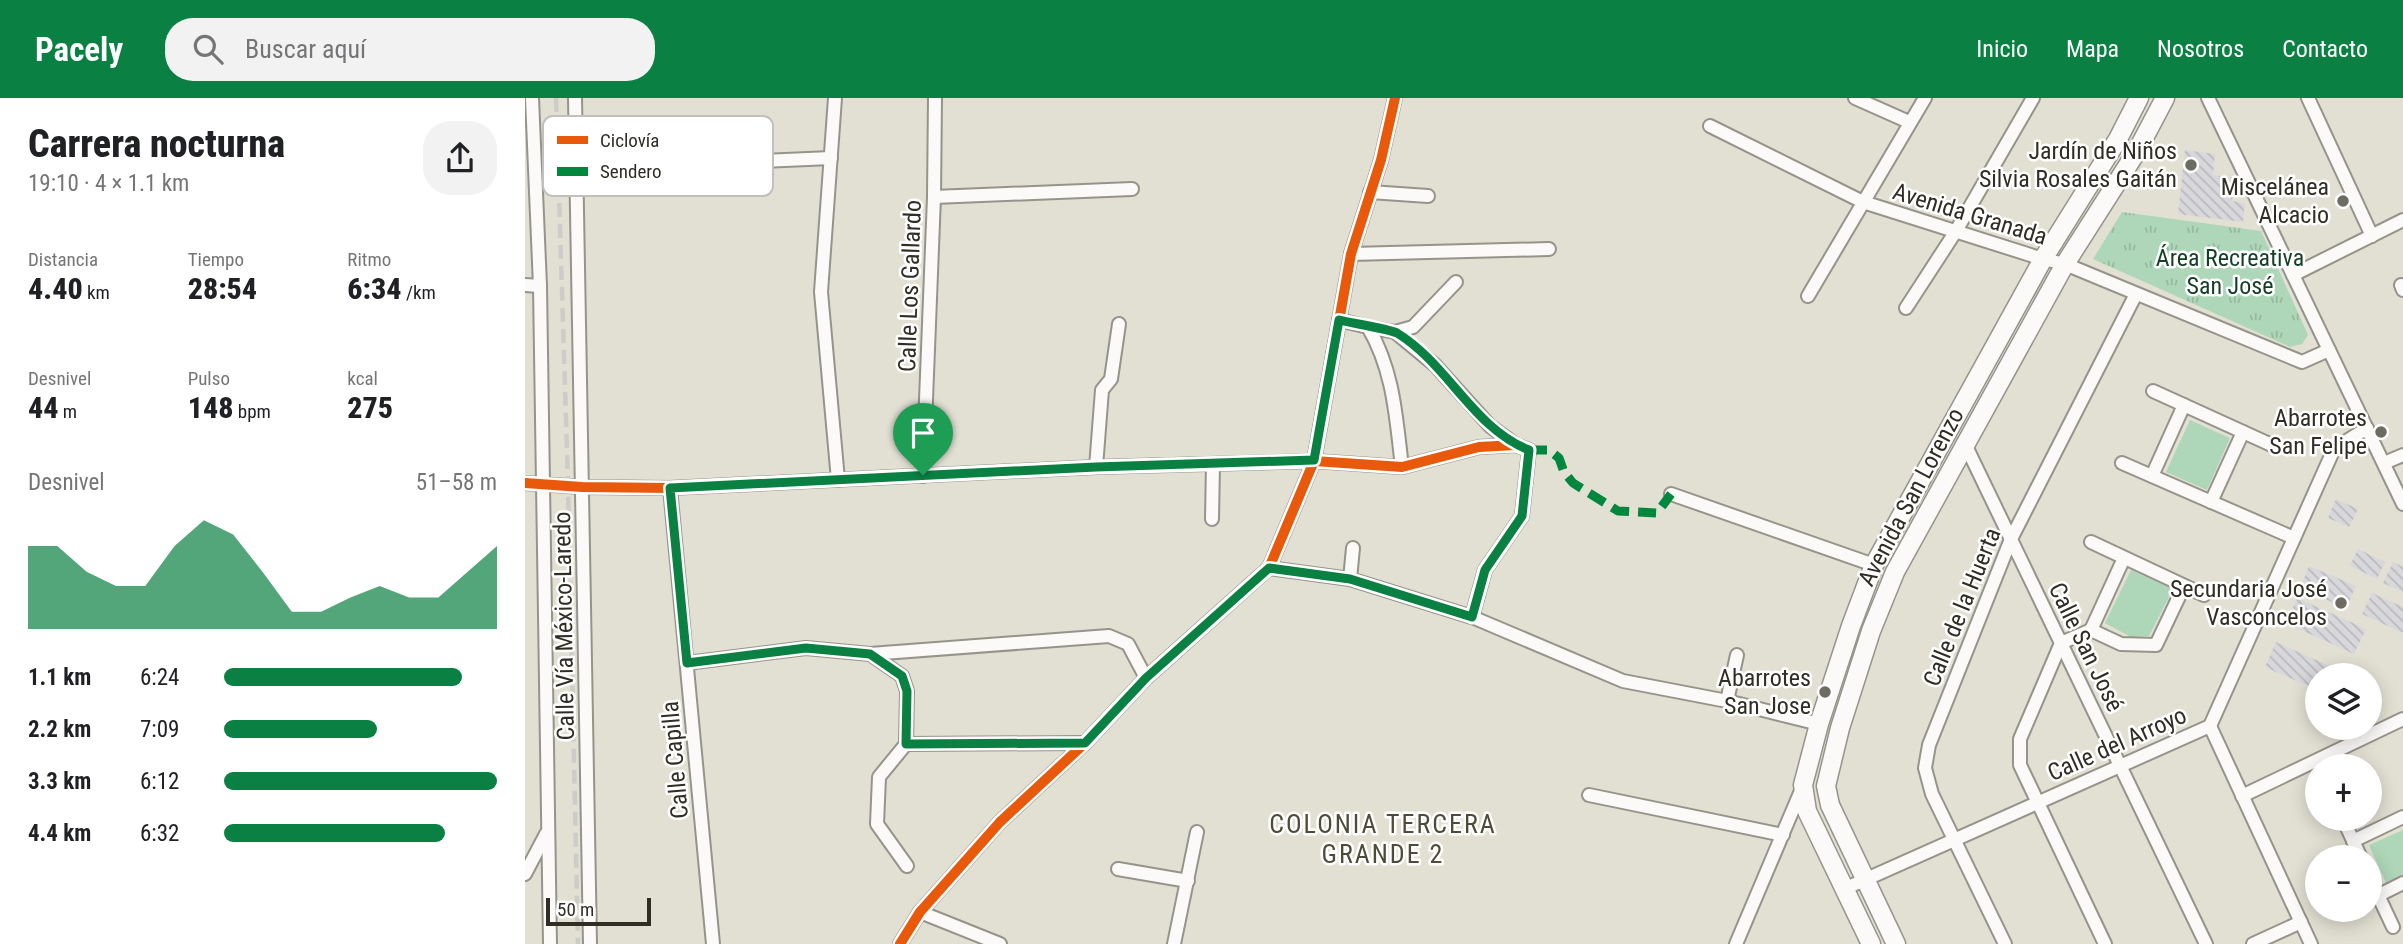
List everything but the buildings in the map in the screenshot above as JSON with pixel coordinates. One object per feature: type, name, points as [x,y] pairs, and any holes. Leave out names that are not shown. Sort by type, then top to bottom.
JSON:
[{"type":"street","points":[[532,98],[531,197],[540,286],[550,944]]},
{"type":"street","name":"Calle Vía México-Laredo","points":[[575,98],[575,116]]},
{"type":"street","points":[[835,98],[821,292],[838,480]]},
{"type":"street","name":"Calle Los Gallardo","points":[[923,475],[935,197],[935,98]]},
{"type":"street","points":[[900,944],[920,912],[1000,822],[1085,743],[1146,678],[1269,568],[1314,460],[1351,254],[1395,98]]},
{"type":"street","points":[[1855,98],[1909,122]]},
{"type":"street","points":[[1808,296],[1925,98]]},
{"type":"street","points":[[1906,308],[1956,231],[2033,98]]},
{"type":"street","name":"Avenida San Lorenzo","points":[[1871,944],[1807,811],[1803,785],[1819,724],[1851,625],[1874,565],[2043,260],[2118,139],[2139,98]]},
{"type":"street","name":"Avenida San Lorenzo","points":[[1826,786],[1840,729],[1867,643],[1895,572],[2065,264],[2137,151],[2165,98]]},
{"type":"street","points":[[2208,98],[2403,504]]},
{"type":"street","points":[[2308,98],[2372,236]]},
{"type":"street","name":"Avenida Granada","points":[[1710,126],[1863,202],[2043,260],[2065,264],[2302,362],[2329,349]]},
{"type":"street","points":[[773,161],[831,158]]},
{"type":"street","points":[[935,197],[1132,189]]},
{"type":"street","points":[[1370,192],[1428,196]]},
{"type":"street","name":"Calle Vía México-Laredo","points":[[577,196],[590,944]]},
{"type":"street","points":[[2293,275],[2403,220]]},
{"type":"street","points":[[1351,254],[1549,249]]},
{"type":"street","points":[[1339,320],[1395,332],[1413,327],[1456,282]]},
{"type":"street","points":[[525,285],[540,286]]},
{"type":"street","name":"Calle de la Huerta","points":[[2005,944],[1932,794],[1925,768],[1929,745],[2011,539],[2136,294]]},
{"type":"street","points":[[1096,467],[1102,390],[1111,379],[1119,324]]},
{"type":"street","points":[[1368,327],[1380,347],[1391,381],[1402,467]]},
{"type":"street","points":[[1395,332],[1435,365],[1490,426],[1516,445],[1529,450],[1522,516],[1485,570],[1472,617]]},
{"type":"street","points":[[2154,391],[2276,447]]},
{"type":"street","points":[[2152,476],[2184,405]]},
{"type":"street","name":"Calle del Arroyo","points":[[1844,889],[2210,726],[2334,449],[2367,428]]},
{"type":"street","points":[[2211,502],[2243,432]]},
{"type":"street","name":"Calle San José","points":[[1965,444],[2206,944]]},
{"type":"street","points":[[525,483],[670,488],[1096,467],[1314,460],[1402,467],[1479,447],[1516,445]]},
{"type":"street","points":[[2384,463],[2403,454]]},
{"type":"street","points":[[2122,463],[2294,538]]},
{"type":"street","points":[[1212,519],[1213,464]]},
{"type":"street","name":"Calle Capilla","points":[[670,488],[713,944]]},
{"type":"street","points":[[1671,494],[1874,565]]},
{"type":"street","points":[[2091,542],[2204,595]]},
{"type":"street","points":[[1350,579],[1353,548]]},
{"type":"street","points":[[2105,944],[2020,765],[2020,738],[2061,643],[2091,630],[2124,558]]},
{"type":"street","points":[[1269,568],[1350,579],[1472,617],[1623,681],[1727,701],[1819,724]]},
{"type":"street","points":[[2091,630],[2121,644],[2156,645],[2184,586]]},
{"type":"street","points":[[687,663],[806,648],[870,654],[1109,636],[1128,644],[1146,678]]},
{"type":"street","points":[[870,654],[902,676],[907,691],[906,744],[879,777],[877,824],[907,866]]},
{"type":"street","points":[[1727,701],[1737,655]]},
{"type":"street","points":[[2336,754],[2403,719]]},
{"type":"street","points":[[2210,726],[2311,944]]},
{"type":"street","points":[[906,744],[1085,743]]},
{"type":"street","points":[[2242,796],[2305,769]]},
{"type":"street","points":[[1736,944],[1803,785],[1826,786],[1830,805],[1896,944]]},
{"type":"street","points":[[1589,795],[1783,835]]},
{"type":"street","points":[[2353,841],[2403,817]]},
{"type":"street","points":[[525,874],[548,831]]},
{"type":"street","points":[[2348,831],[2355,845]]},
{"type":"street","points":[[1174,944],[1197,832]]},
{"type":"street","points":[[1118,869],[1188,881]]},
{"type":"street","points":[[2382,894],[2403,883]]},
{"type":"street","points":[[2382,902],[2393,927]]},
{"type":"street","points":[[920,912],[1000,944]]},
{"type":"street","points":[[2253,944],[2301,922]]},
{"type":"green space","name":"Área Recreativa San José","points":[[2122,212],[2261,231],[2308,335],[2302,344],[2290,347],[2093,259]]},
{"type":"green space","points":[[2190,420],[2230,438],[2207,490],[2166,472]]},
{"type":"green space","points":[[2131,570],[2173,589],[2149,636],[2131,637],[2105,623]]},
{"type":"green space","points":[[2403,830],[2403,875],[2386,883],[2382,874],[2382,845],[2369,845]]},
{"type":"railway","points":[[556,98],[557,116]]},
{"type":"railway","points":[[559,196],[578,944]]},
{"type":"marked path","points":[[1529,450],[1549,450],[1559,458],[1564,472],[1573,483],[1618,511],[1657,513],[1671,494]]},
{"type":"cycle path","points":[[900,944],[920,912],[1000,822],[1085,743],[1146,678],[1269,568],[1314,461],[1351,254],[1381,160],[1395,98]]},
{"type":"cycle path","points":[[525,483],[670,488],[1096,467],[1314,461],[1402,467],[1479,447],[1516,445],[1529,450],[1522,516],[1485,570],[1472,617]]},
{"type":"place","name":"Jardín de Niños Silvia Rosales Gaitán","points":[[2191,165]]},
{"type":"place","name":"Miscelánea Alcacio","points":[[2343,201]]},
{"type":"place","name":"Abarrotes San Felipe","points":[[2381,432]]},
{"type":"place","name":"Secundaria José Vasconcelos","points":[[2341,603]]},
{"type":"place","name":"Abarrotes San Jose","points":[[1825,692]]},
{"type":"district","name":"COLONIA TERCERA GRANDE 2","points":[[1383,839]]},
{"type":"route","points":[[1339,320],[1395,332],[1435,365],[1490,426],[1516,445],[1529,450],[1522,516],[1485,570],[1472,617],[1350,579],[1269,568],[1146,678],[1085,743],[906,744],[907,691],[902,676],[870,654],[806,648],[687,663],[670,488],[923,475],[1314,460],[1339,320]]}]
